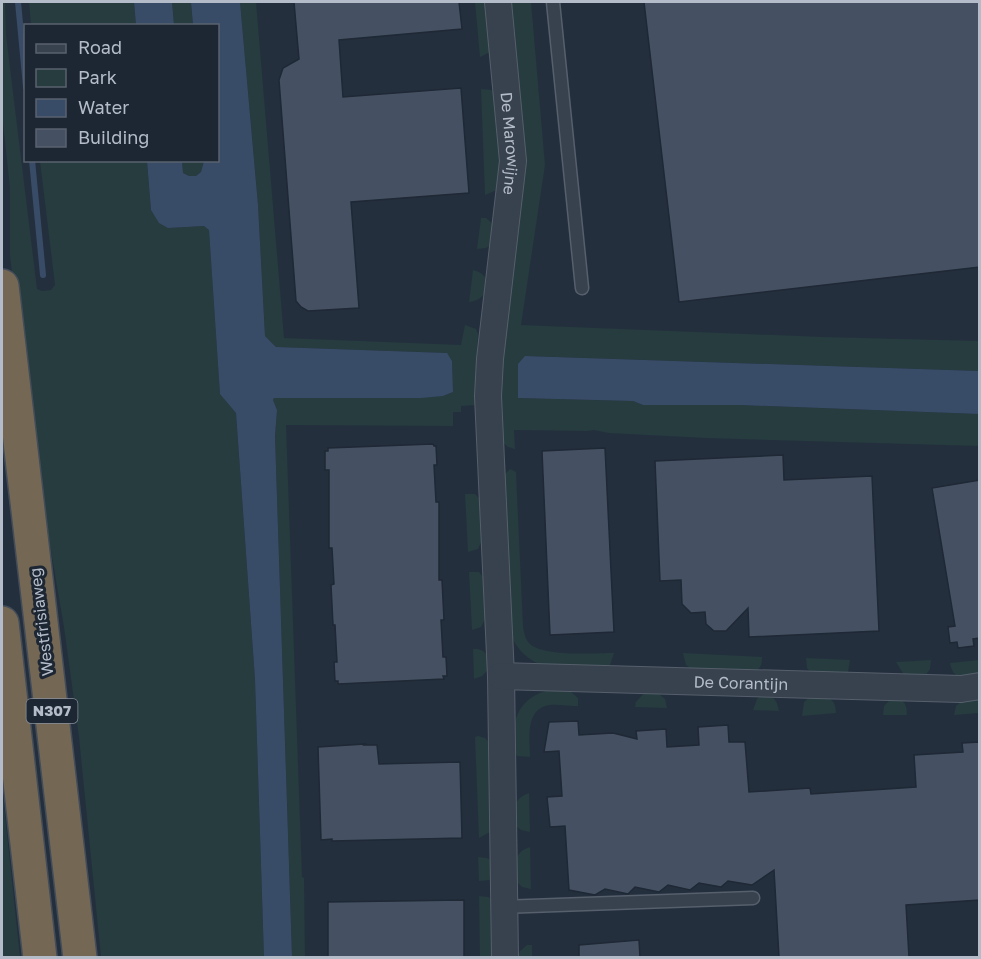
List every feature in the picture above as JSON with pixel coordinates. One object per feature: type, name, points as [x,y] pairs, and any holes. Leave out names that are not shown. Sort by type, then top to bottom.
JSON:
[{"type":"highway","name":"Westfrisiaweg","points":[[2,286],[80,957]]},
{"type":"highway","name":"N307","points":[[2,623],[40,957]]},
{"type":"street","name":"De Marowijne","points":[[498,2],[513,161],[489,359],[488,396],[501,676]]},
{"type":"street","name":"De Corantijn","points":[[501,676],[961,689],[980,686]]},
{"type":"street","points":[[501,676],[505,957]]},
{"type":"lane","points":[[553,2],[582,288]]},
{"type":"lane","points":[[504,906],[753,898]]},
{"type":"green space","points":[[2,2],[5,2],[6,35],[37,289],[51,290],[55,285],[40,162],[147,162],[151,210],[168,228],[204,226],[209,229],[220,393],[236,413],[255,679],[264,957],[101,957],[79,737],[64,627],[31,434],[10,256],[10,188],[2,114]]},
{"type":"green space","points":[[29,2],[134,2],[136,24],[31,24]]},
{"type":"green space","points":[[172,2],[191,2],[193,24],[174,24]]},
{"type":"green space","points":[[240,2],[256,2],[284,338],[461,345],[465,325],[476,329],[478,334],[476,405],[461,406],[461,412],[453,412],[453,426],[286,425],[302,877],[304,878],[305,957],[292,957],[275,436],[277,410],[273,401],[274,398],[443,396],[453,392],[452,361],[446,353],[276,347],[265,336],[258,205]]},
{"type":"green space","points":[[475,2],[490,2],[492,51],[480,57]]},
{"type":"green space","points":[[511,2],[531,2],[545,165],[521,325],[979,341],[979,371],[526,356],[518,398],[633,401],[643,405],[740,405],[979,414],[979,446],[706,438],[609,433],[594,430],[514,430],[515,449],[508,447],[500,440],[497,390],[524,143]]},
{"type":"green space","points":[[481,89],[491,90],[498,95],[502,157],[497,190],[485,195]]},
{"type":"green space","points":[[182,162],[204,162],[201,172],[196,176],[183,173]]},
{"type":"green space","points":[[481,218],[486,218],[493,224],[492,244],[486,248],[477,249]]},
{"type":"green space","points":[[473,270],[484,276],[487,287],[482,297],[469,302]]},
{"type":"green space","points":[[510,469],[516,472],[523,626],[526,638],[537,648],[558,653],[614,653],[610,665],[605,668],[542,665],[524,654],[512,638],[502,481]]},
{"type":"green space","points":[[465,494],[475,494],[481,500],[483,538],[478,549],[468,552]]},
{"type":"green space","points":[[469,572],[479,572],[485,579],[487,616],[481,627],[472,630]]},
{"type":"green space","points":[[473,649],[481,650],[486,654],[489,669],[482,676],[474,679]]},
{"type":"green space","points":[[683,653],[762,657],[762,662],[755,672],[693,670],[686,665]]},
{"type":"green space","points":[[806,658],[850,660],[848,672],[842,676],[812,674],[807,668]]},
{"type":"green space","points":[[931,660],[930,669],[925,676],[904,675],[896,662]]},
{"type":"green space","points":[[979,660],[979,675],[968,677],[957,676],[950,663]]},
{"type":"green space","points":[[569,690],[578,698],[578,706],[553,705],[539,710],[531,721],[530,757],[517,756],[514,747],[514,727],[519,711],[529,699],[544,691]]},
{"type":"green space","points":[[644,693],[658,693],[665,699],[667,708],[635,707],[636,702]]},
{"type":"green space","points":[[761,695],[774,698],[779,711],[753,710]]},
{"type":"green space","points":[[811,696],[832,700],[836,713],[802,716],[804,702]]},
{"type":"green space","points":[[891,699],[904,702],[907,715],[883,715],[884,706]]},
{"type":"green space","points":[[964,699],[979,700],[979,713],[954,715],[956,706]]},
{"type":"green space","points":[[475,737],[485,738],[491,744],[490,832],[479,838]]},
{"type":"green space","points":[[2,786],[20,957],[2,957]]},
{"type":"green space","points":[[529,793],[530,832],[521,830],[515,825],[514,814],[517,802],[523,795]]},
{"type":"green space","points":[[530,847],[531,889],[522,887],[516,881],[515,870],[517,856]]},
{"type":"green space","points":[[478,857],[487,858],[493,862],[492,878],[489,880],[479,881]]},
{"type":"green space","points":[[479,896],[492,899],[495,957],[480,957]]},
{"type":"green space","points":[[527,945],[532,945],[532,957],[518,957],[520,951]]},
{"type":"water","points":[[134,2],[172,2],[174,24],[136,24]]},
{"type":"water","points":[[191,2],[240,2],[258,205],[265,336],[276,347],[447,353],[452,361],[453,392],[443,396],[274,398],[273,400],[277,410],[275,436],[292,957],[264,957],[255,679],[236,413],[220,394],[209,230],[204,226],[168,228],[159,223],[151,210],[147,162],[182,162],[183,173],[196,176],[201,172],[204,162],[219,162],[219,24],[193,24]]},
{"type":"water","points":[[525,356],[979,371],[979,414],[740,405],[643,405],[633,401],[518,398],[518,364]]},
{"type":"building","points":[[294,2],[459,2],[462,29],[339,40],[343,97],[461,88],[469,193],[351,202],[359,308],[308,311],[296,301],[279,80],[283,68],[299,59]]},
{"type":"building","points":[[644,2],[980,2],[980,267],[679,302]]},
{"type":"building","points":[[433,444],[436,446],[437,465],[434,465],[436,502],[439,502],[439,580],[442,580],[444,620],[441,620],[443,657],[446,657],[447,676],[443,676],[444,679],[338,684],[338,681],[335,681],[334,662],[337,662],[331,585],[334,584],[332,548],[329,548],[329,470],[325,470],[325,451],[328,451],[328,448]]},
{"type":"building","points":[[605,448],[614,632],[550,635],[542,451]]},
{"type":"building","points":[[783,455],[784,480],[872,476],[879,631],[749,637],[748,608],[726,631],[714,631],[706,624],[705,612],[691,613],[682,604],[681,580],[660,581],[655,461]]},
{"type":"building","points":[[980,480],[980,638],[973,639],[974,646],[958,648],[957,642],[950,643],[948,627],[955,626],[932,488]]},
{"type":"building","points":[[578,721],[579,735],[613,733],[637,739],[636,731],[666,729],[667,747],[699,745],[698,727],[728,725],[729,742],[745,742],[749,792],[810,788],[811,794],[916,787],[914,755],[963,752],[962,743],[980,742],[980,900],[906,905],[909,957],[779,957],[774,870],[752,885],[728,881],[721,887],[699,883],[690,890],[668,885],[659,892],[635,887],[628,894],[605,889],[595,895],[569,890],[565,826],[550,827],[547,797],[562,796],[559,751],[544,752],[549,722]]},
{"type":"building","points":[[377,745],[379,764],[460,762],[462,838],[321,840],[318,747]]},
{"type":"building","points":[[464,900],[464,957],[328,957],[328,902]]},
{"type":"building","points":[[639,940],[640,957],[579,957],[579,945]]},
{"type":"waterway","points":[[18,2],[24,66]]},
{"type":"waterway","points":[[32,162],[43,275]]}]
